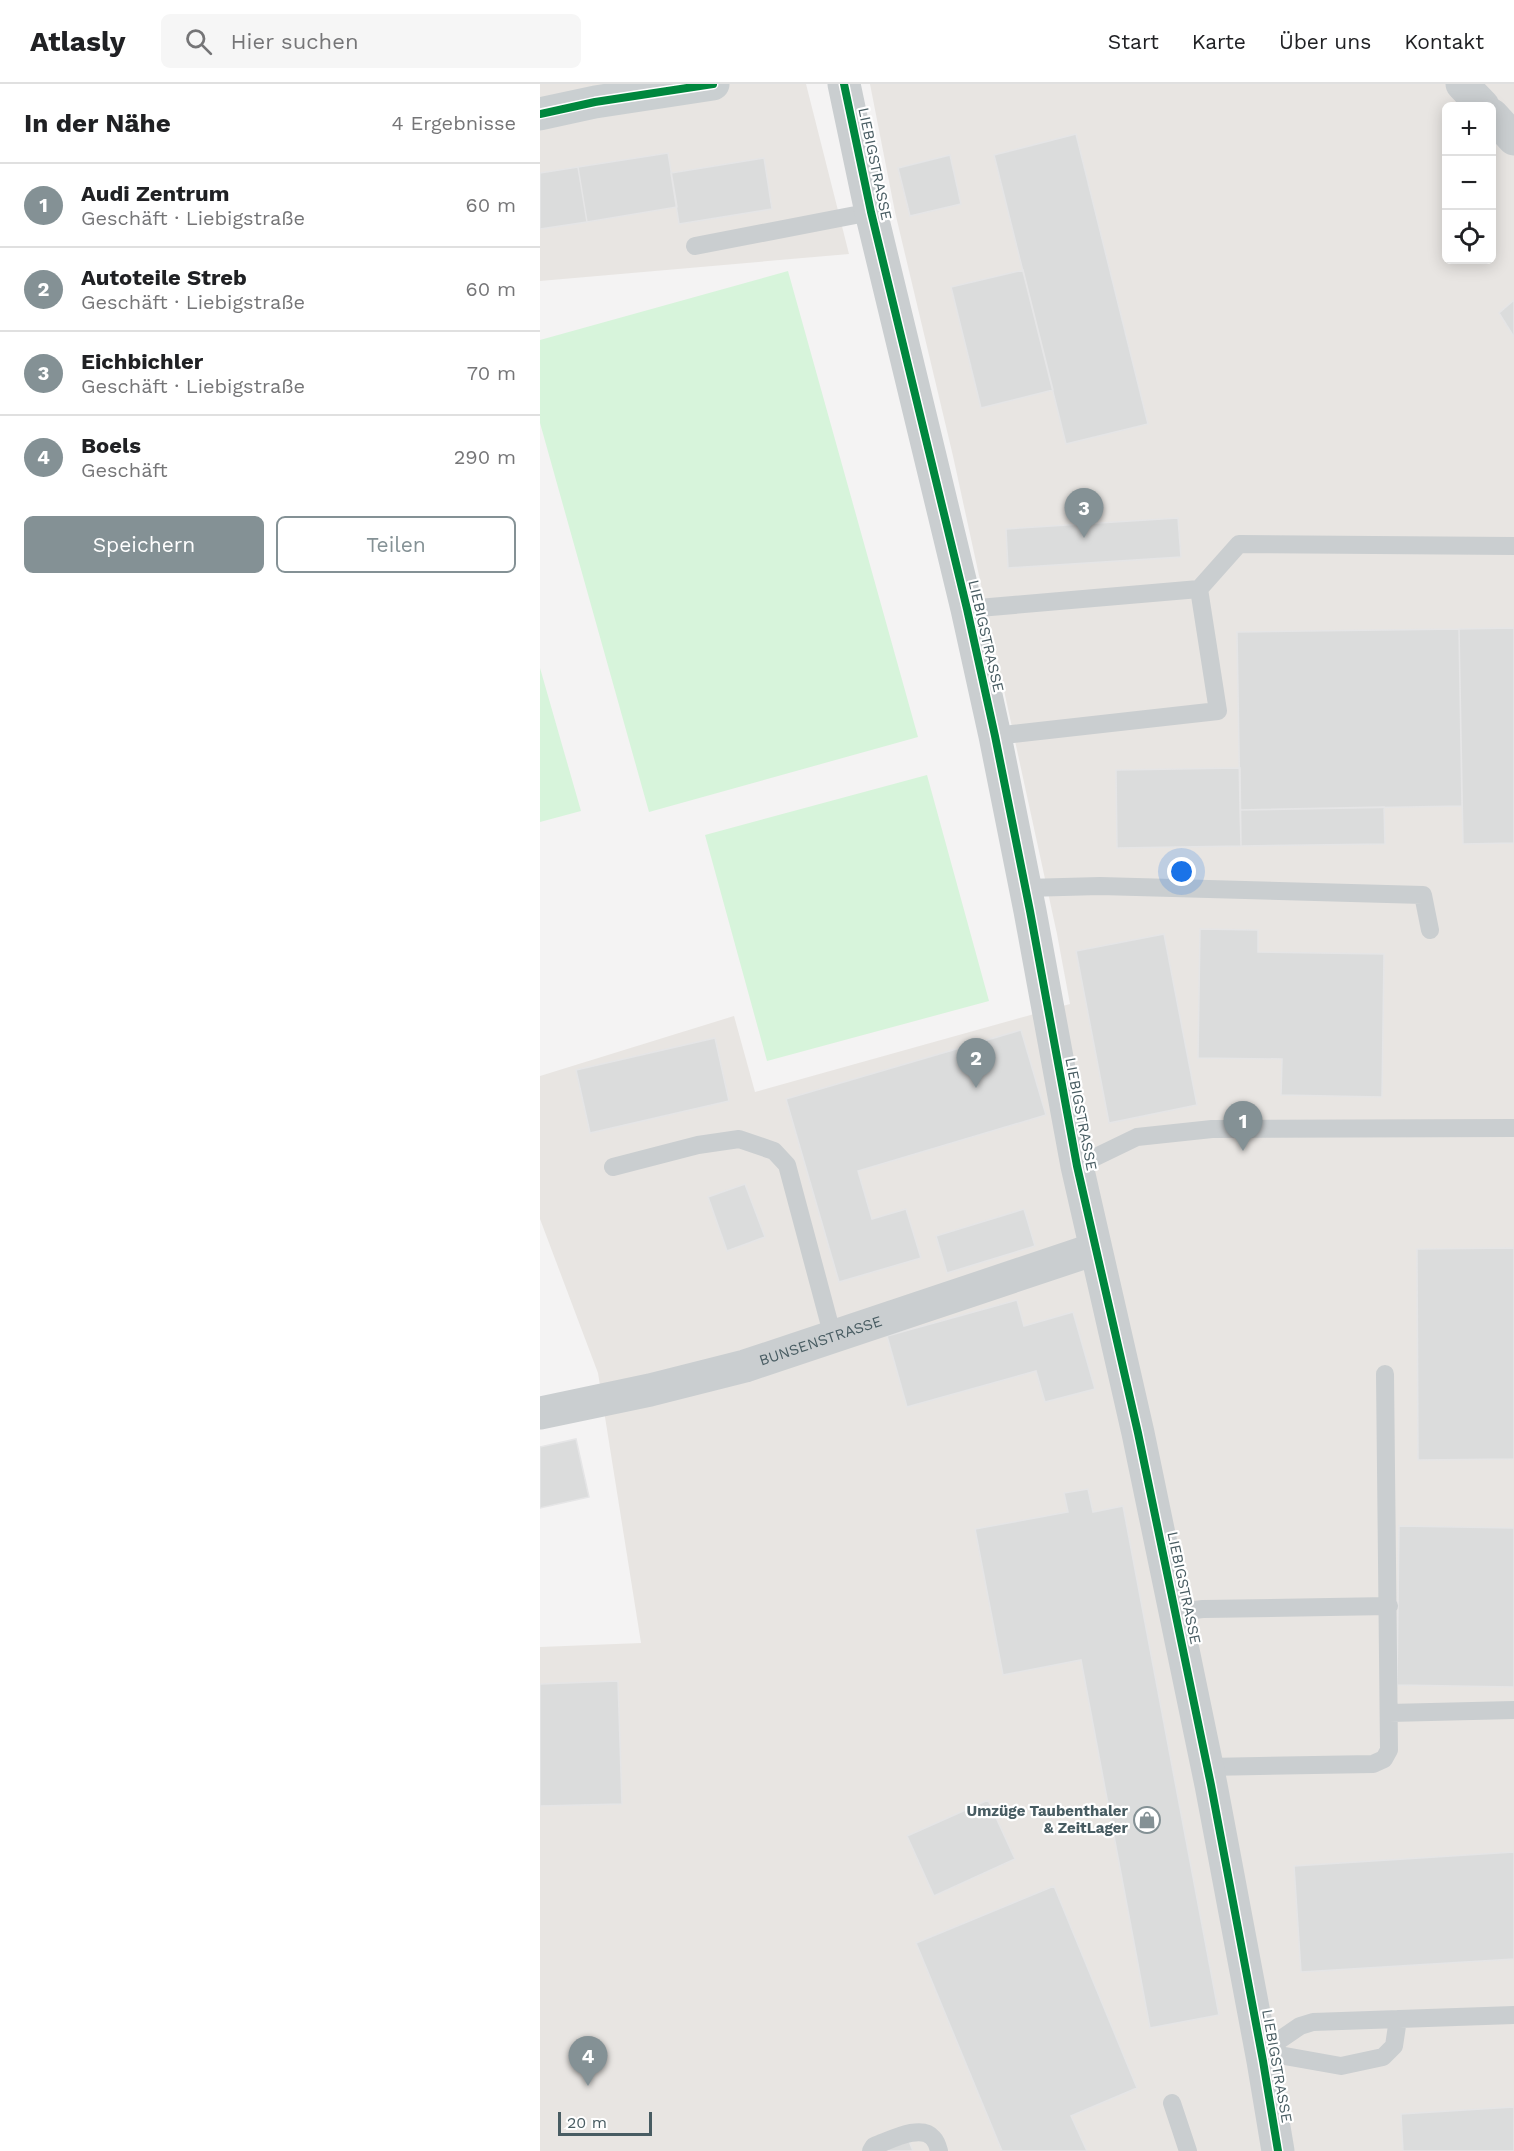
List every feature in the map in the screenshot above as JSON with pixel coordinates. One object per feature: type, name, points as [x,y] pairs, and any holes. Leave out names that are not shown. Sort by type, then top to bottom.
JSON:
[{"type":"main road","points":[[540,114],[595,102],[713,84]]},
{"type":"street","name":"LIEBIGSTRASSE","points":[[844,84],[871,212],[967,609],[995,736],[1026,888],[1077,1166],[1138,1433],[1207,1767],[1262,2052],[1278,2151]]},
{"type":"street","points":[[1462,84],[1479,102]]},
{"type":"street","points":[[1496,120],[1514,139]]},
{"type":"street","name":"BUNSENSTRASSE","points":[[540,1413],[745,1366],[1095,1249]]},
{"type":"lane","points":[[695,246],[871,212]]},
{"type":"lane","points":[[967,609],[1199,589],[1239,544],[1514,546]]},
{"type":"lane","points":[[995,736],[1218,711],[1199,589]]},
{"type":"lane","points":[[1026,888],[1100,886],[1423,895],[1430,930]]},
{"type":"lane","points":[[1077,1166],[1137,1137],[1212,1129],[1514,1128]]},
{"type":"lane","points":[[614,1167],[698,1145],[739,1138],[774,1151],[787,1165],[833,1337]]},
{"type":"lane","points":[[1207,1767],[1373,1764],[1384,1759],[1389,1750],[1385,1374]]},
{"type":"lane","points":[[1175,1612],[1203,1609],[1389,1605]]},
{"type":"lane","points":[[1389,1713],[1514,1710]]},
{"type":"lane","points":[[1262,2052],[1300,2026],[1313,2022],[1514,2015]]},
{"type":"lane","points":[[1262,2052],[1341,2066],[1383,2057],[1394,2046],[1398,2019]]},
{"type":"lane","points":[[1172,2103],[1188,2151]]},
{"type":"lane","points":[[872,2151],[874,2146],[915,2131],[927,2133],[934,2138],[939,2151]]},
{"type":"shaded area","points":[[540,84],[806,84],[849,254],[540,281]]},
{"type":"shaded area","points":[[870,84],[1514,84],[1514,2151],[540,2151],[540,1647],[641,1643],[598,1373],[540,1219],[540,1076],[734,1016],[755,1092],[1070,1004],[1057,934],[953,456],[895,212]]},
{"type":"green space","points":[[788,271],[918,737],[649,812],[540,423],[540,340]]},
{"type":"green space","points":[[540,668],[581,811],[540,822]]},
{"type":"green space","points":[[927,775],[989,1001],[767,1061],[705,835]]},
{"type":"building","points":[[1076,134],[1148,424],[1066,444],[994,155]]},
{"type":"building","points":[[668,153],[677,207],[587,222],[578,167]]},
{"type":"building","points":[[950,155],[961,204],[910,216],[898,168]]},
{"type":"building","points":[[764,158],[772,209],[679,224],[671,173]]},
{"type":"building","points":[[578,167],[587,222],[540,229],[540,173]]},
{"type":"building","points":[[1023,270],[1053,390],[981,408],[951,287]]},
{"type":"building","points":[[1514,300],[1514,337],[1499,313]]},
{"type":"building","points":[[1178,518],[1181,557],[1008,568],[1006,529]]},
{"type":"building","points":[[1514,628],[1514,843],[1463,844],[1459,629]]},
{"type":"building","points":[[1459,629],[1462,806],[1240,810],[1237,632]]},
{"type":"building","points":[[1240,768],[1241,846],[1117,848],[1116,770]]},
{"type":"building","points":[[1384,807],[1385,844],[1241,846],[1240,810]]},
{"type":"building","points":[[1200,929],[1258,930],[1258,952],[1384,954],[1382,1097],[1281,1095],[1282,1059],[1198,1058]]},
{"type":"building","points":[[1164,934],[1197,1105],[1109,1123],[1076,951]]},
{"type":"building","points":[[1021,1030],[1046,1115],[858,1171],[872,1219],[906,1209],[921,1258],[839,1282],[786,1099]]},
{"type":"building","points":[[715,1038],[729,1101],[590,1133],[576,1070]]},
{"type":"building","points":[[745,1184],[765,1237],[727,1251],[708,1197]]},
{"type":"building","points":[[1024,1209],[1035,1246],[947,1273],[936,1236]]},
{"type":"building","points":[[1514,1248],[1514,1459],[1418,1460],[1417,1249]]},
{"type":"building","points":[[1017,1300],[1024,1326],[1073,1312],[1095,1389],[1045,1402],[1036,1371],[907,1407],[887,1336]]},
{"type":"building","points":[[576,1439],[589,1497],[540,1508],[540,1447]]},
{"type":"building","name":"Umzüge Taubenthaler & ZeitLager","points":[[1088,1489],[1093,1512],[1123,1506],[1219,2015],[1150,2028],[1081,1660],[1003,1675],[975,1529],[1068,1512],[1064,1493]]},
{"type":"building","points":[[1399,1526],[1514,1528],[1514,1687],[1397,1685]]},
{"type":"building","points":[[618,1681],[622,1804],[540,1806],[540,1684]]},
{"type":"building","points":[[988,1800],[1015,1859],[934,1896],[907,1836]]},
{"type":"building","points":[[1514,1852],[1514,1959],[1301,1972],[1294,1866]]},
{"type":"building","points":[[1054,1886],[1137,2088],[1071,2116],[1087,2151],[1002,2151],[916,1943]]},
{"type":"building","points":[[1514,2107],[1514,2151],[1403,2151],[1401,2114]]},
{"type":"building","points":[[909,2141],[913,2151],[881,2151]]},
{"type":"cycle path","points":[[540,114],[595,102],[713,84]]},
{"type":"cycle path","points":[[844,84],[871,212],[967,609],[995,736],[1077,1166],[1138,1433],[1211,1785],[1278,2151]]},
{"type":"place","name":"Eichbichler","points":[[1084,538]]},
{"type":"place","name":"Autoteile Streb","points":[[976,1088]]},
{"type":"place","name":"Audi Zentrum","points":[[1243,1151]]},
{"type":"place","name":"Umzüge Taubenthaler & ZeitLager","points":[[1147,1820]]},
{"type":"place","name":"Boels","points":[[588,2086]]}]
